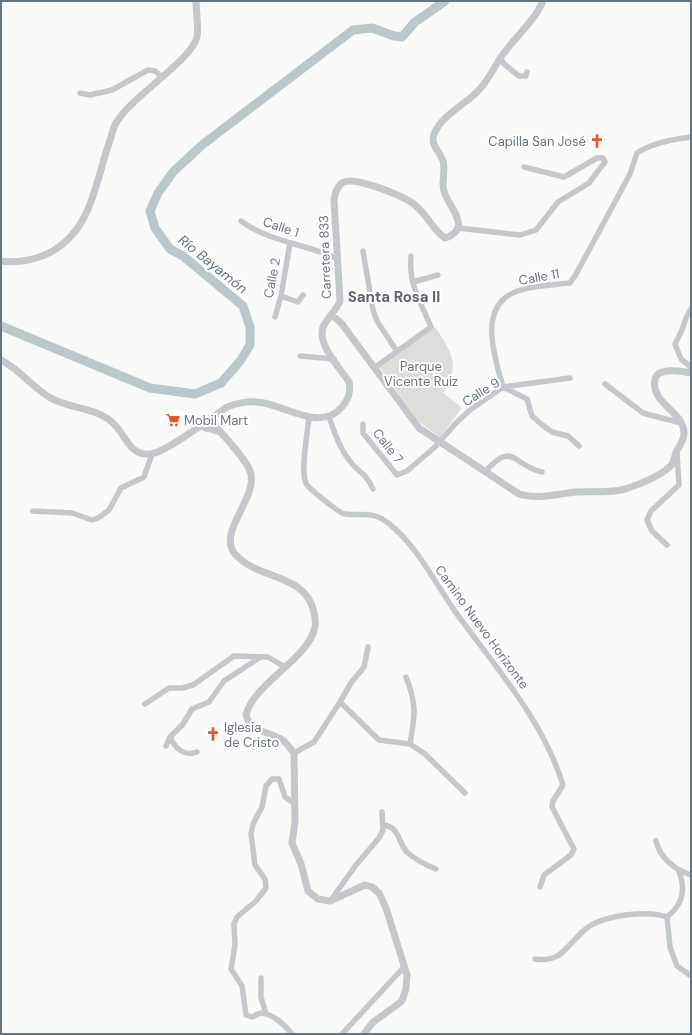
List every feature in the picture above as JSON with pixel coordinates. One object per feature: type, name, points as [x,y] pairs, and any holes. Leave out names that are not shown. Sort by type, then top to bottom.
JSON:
[{"type":"street","points":[[1,261],[20,262],[44,256],[65,243],[82,224],[92,204],[116,124],[127,108],[184,58],[197,38],[196,1]]},
{"type":"street","points":[[524,167],[564,177],[597,158],[603,158],[606,162],[589,184],[558,202],[536,230],[528,234],[520,235],[458,228],[457,214],[443,190],[444,163],[433,144],[434,134],[450,114],[487,81],[500,58],[524,29],[542,1]]},
{"type":"street","points":[[500,58],[504,64],[519,76],[526,76],[527,72]]},
{"type":"street","points":[[80,93],[90,95],[112,90],[148,70],[156,71],[162,76]]},
{"type":"street","name":"Calle 11","points":[[503,388],[496,362],[491,327],[492,317],[501,301],[516,291],[528,288],[570,283],[627,181],[637,153],[651,146],[674,139],[691,137]]},
{"type":"street","name":"Carretera 833","points":[[329,416],[335,415],[349,399],[351,388],[349,382],[325,348],[321,336],[324,326],[340,301],[334,200],[338,188],[345,181],[358,180],[415,204],[445,238],[454,234],[458,228]]},
{"type":"street","name":"Calle 1","points":[[241,221],[251,229],[290,243],[316,249],[338,259]]},
{"type":"street","name":"Calle 2","points":[[275,317],[281,296],[290,243]]},
{"type":"street","points":[[363,252],[372,310],[377,321],[396,350]]},
{"type":"street","points":[[374,368],[396,350],[431,327],[418,302],[410,266],[411,256]]},
{"type":"street","points":[[413,282],[438,275]]},
{"type":"street","points":[[281,296],[298,302],[303,295]]},
{"type":"street","points":[[691,309],[675,344],[677,354],[691,367]]},
{"type":"street","points":[[332,315],[342,324],[414,422],[440,442],[519,494],[532,497],[591,491],[621,490],[664,472],[672,464],[677,450],[684,439],[684,431],[677,417],[659,398],[655,380],[658,374],[662,372],[691,373]]},
{"type":"street","points":[[300,356],[334,359]]},
{"type":"street","points":[[1,360],[50,398],[102,415],[114,424],[133,450],[142,454],[152,454],[174,444],[221,411],[236,403],[264,403],[309,417],[322,418],[329,416],[337,439],[349,460],[367,476],[373,489]]},
{"type":"street","name":"Calle 9","points":[[440,442],[455,424],[470,410],[503,388],[570,378]]},
{"type":"street","points":[[605,384],[643,413],[681,423]]},
{"type":"street","points":[[503,388],[527,399],[532,416],[552,432],[568,436],[578,446]]},
{"type":"street","points":[[220,432],[218,421],[221,411]]},
{"type":"street","name":"Camino Nuevo Horizonte","points":[[309,417],[303,474],[307,485],[344,514],[371,514],[381,517],[406,539],[457,613],[512,687],[543,736],[558,768],[563,785],[553,801],[552,807],[574,849],[571,855],[544,875],[540,887]]},
{"type":"street","points":[[209,419],[246,463],[251,475],[252,486],[231,531],[230,542],[234,553],[247,565],[295,584],[305,592],[313,609],[316,626],[313,635],[285,667],[254,698],[246,714],[250,724],[254,728],[280,739],[288,745],[294,753],[292,844],[300,864],[305,883],[312,895],[318,899],[330,901],[365,885],[372,887],[379,892],[385,904],[407,975],[407,983],[402,1001],[372,1023],[364,1034]]},
{"type":"street","name":"Calle 7","points":[[363,424],[363,433],[397,475],[407,471],[440,442]]},
{"type":"street","points":[[199,426],[208,427],[220,432]]},
{"type":"street","points":[[667,545],[652,531],[647,520],[651,511],[679,485],[677,450]]},
{"type":"street","points":[[33,511],[72,513],[92,520],[98,518],[109,510],[121,488],[144,477],[152,454]]},
{"type":"street","points":[[485,472],[497,459],[506,455],[513,457],[530,470],[542,472]]},
{"type":"street","points":[[294,753],[314,742],[351,683],[364,666],[368,647]]},
{"type":"street","points":[[145,704],[169,688],[182,688],[193,685],[230,657],[268,657],[285,667]]},
{"type":"street","points":[[166,746],[170,737],[183,724],[192,709],[209,702],[224,681],[259,658]]},
{"type":"street","points":[[406,677],[414,697],[415,714],[410,744]]},
{"type":"street","points":[[340,702],[379,740],[410,744],[425,754],[465,793]]},
{"type":"street","points":[[170,737],[173,744],[182,752],[189,754],[197,752]]},
{"type":"street","points":[[292,1034],[282,1024],[266,1014],[260,1013],[249,1017],[244,1011],[242,986],[231,969],[234,945],[234,924],[237,917],[256,901],[266,888],[265,880],[255,865],[251,834],[253,824],[262,807],[266,786],[272,779],[279,779],[285,797],[294,803]]},
{"type":"street","points":[[330,901],[356,865],[379,838],[383,830],[382,812]]},
{"type":"street","points":[[383,825],[390,826],[395,830],[408,854],[436,869]]},
{"type":"street","points":[[656,841],[660,854],[679,871],[691,875]]},
{"type":"street","points":[[667,917],[677,909],[682,899],[683,881],[679,871]]},
{"type":"street","points":[[535,959],[546,960],[557,957],[587,928],[597,922],[639,913],[657,914],[667,917]]},
{"type":"street","points":[[667,917],[672,953],[678,966],[691,976]]},
{"type":"street","points":[[342,1034],[404,967]]},
{"type":"street","points":[[261,978],[261,997],[266,1014]]},
{"type":"green space","name":"Parque Vicente Ruiz","points":[[435,327],[450,352],[453,367],[449,383],[443,393],[462,408],[440,437],[418,421],[379,366]]},
{"type":"waterway","name":"Río Bayamón","points":[[1,326],[150,388],[195,394],[221,383],[241,360],[250,345],[250,327],[243,306],[183,256],[170,249],[155,228],[150,211],[158,193],[173,172],[202,145],[353,30],[372,28],[394,36],[402,37],[415,22],[445,1]]},
{"type":"place","name":"Capilla San José","points":[[597,141]]},
{"type":"place","name":"Mobil Mart","points":[[173,420]]},
{"type":"place","name":"Iglesia de Cristo","points":[[213,734]]},
{"type":"district","name":"Santa Rosa II","points":[[394,297]]}]
